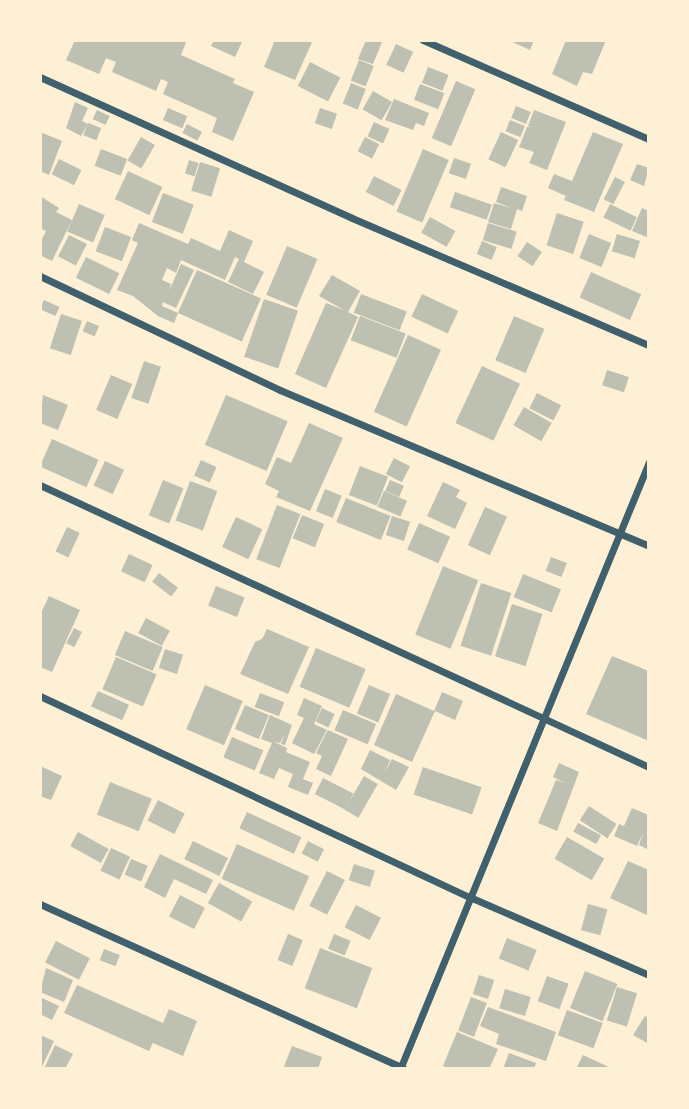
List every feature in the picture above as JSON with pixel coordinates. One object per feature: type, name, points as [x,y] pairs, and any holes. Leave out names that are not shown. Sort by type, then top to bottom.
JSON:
[{"type":"street","points":[[423,40],[649,139]]},
{"type":"street","points":[[40,77],[352,218],[649,345]]},
{"type":"street","points":[[40,276],[280,390],[649,546]]},
{"type":"street","points":[[40,904],[402,1068],[649,462]]},
{"type":"street","points":[[40,485],[649,767]]},
{"type":"street","points":[[40,696],[472,898],[649,975]]},
{"type":"building","points":[[75,40],[187,40],[181,55],[235,79],[233,83],[254,92],[233,141],[212,132],[217,118],[163,94],[168,82],[161,79],[156,91],[112,72],[116,62],[106,58],[99,74],[66,60]]},
{"type":"building","points":[[214,40],[242,42],[235,57],[211,46]]},
{"type":"building","points":[[275,40],[313,40],[295,80],[264,67]]},
{"type":"building","points":[[366,40],[382,42],[373,64],[358,59]]},
{"type":"building","points":[[508,40],[534,40],[530,50]]},
{"type":"building","points":[[566,40],[606,40],[592,74],[583,72],[577,86],[552,74]]},
{"type":"building","points":[[396,44],[413,52],[403,73],[386,65]]},
{"type":"building","points":[[359,60],[374,66],[366,86],[351,80]]},
{"type":"building","points":[[310,62],[340,77],[328,101],[298,86]]},
{"type":"building","points":[[428,67],[449,75],[442,91],[422,83]]},
{"type":"building","points":[[456,81],[475,89],[451,146],[432,138]]},
{"type":"building","points":[[351,83],[366,89],[358,109],[343,103]]},
{"type":"building","points":[[420,84],[444,93],[438,109],[414,100]]},
{"type":"building","points":[[373,91],[392,102],[382,120],[362,109]]},
{"type":"building","points":[[394,99],[429,113],[424,126],[416,123],[413,130],[385,120]]},
{"type":"building","points":[[75,102],[88,108],[82,121],[88,124],[81,136],[66,128]]},
{"type":"building","points":[[516,106],[531,112],[526,124],[511,118]]},
{"type":"building","points":[[168,108],[187,116],[182,128],[163,120]]},
{"type":"building","points":[[320,108],[337,114],[332,129],[315,123]]},
{"type":"building","points":[[97,110],[110,116],[105,125],[93,119]]},
{"type":"building","points":[[534,110],[566,122],[547,170],[529,163],[534,152],[519,147],[527,127],[531,127],[528,126]]},
{"type":"building","points":[[510,120],[525,126],[520,137],[506,131]]},
{"type":"building","points":[[374,122],[390,129],[383,144],[367,137]]},
{"type":"building","points":[[88,123],[101,128],[96,140],[83,135]]},
{"type":"building","points":[[187,124],[202,132],[197,141],[182,133]]},
{"type":"building","points":[[40,132],[62,141],[49,175],[40,171]]},
{"type":"building","points":[[501,132],[518,140],[506,167],[488,159]]},
{"type":"building","points":[[593,132],[623,144],[594,212],[564,200],[566,196],[548,188],[554,174],[572,181]]},
{"type":"building","points":[[141,137],[155,145],[141,168],[128,160]]},
{"type":"building","points":[[365,137],[379,144],[372,159],[358,151]]},
{"type":"building","points":[[101,149],[127,159],[121,176],[95,166]]},
{"type":"building","points":[[423,149],[449,160],[422,223],[396,212]]},
{"type":"building","points":[[454,158],[471,164],[466,179],[449,173]]},
{"type":"building","points":[[59,159],[81,170],[74,185],[52,174]]},
{"type":"building","points":[[189,160],[199,163],[194,176],[185,173]]},
{"type":"building","points":[[200,162],[220,168],[211,197],[191,191]]},
{"type":"building","points":[[637,164],[649,168],[644,186],[630,180]]},
{"type":"building","points":[[128,171],[162,187],[149,215],[115,199]]},
{"type":"building","points":[[374,176],[402,190],[393,206],[366,192]]},
{"type":"building","points":[[615,177],[625,182],[613,204],[604,199]]},
{"type":"building","points":[[501,187],[527,196],[522,211],[517,209],[511,229],[488,222],[494,203],[511,208],[496,202]]},
{"type":"building","points":[[455,192],[492,205],[487,220],[450,207]]},
{"type":"building","points":[[163,193],[194,205],[183,234],[152,222]]},
{"type":"building","points":[[40,196],[59,208],[56,212],[72,220],[52,261],[40,255],[40,243],[46,231],[40,228]]},
{"type":"building","points":[[79,204],[105,215],[93,243],[67,232]]},
{"type":"building","points":[[610,204],[637,217],[630,231],[603,217]]},
{"type":"building","points":[[642,208],[649,211],[649,238],[632,231]]},
{"type":"building","points":[[557,213],[584,222],[573,254],[546,245]]},
{"type":"building","points":[[430,217],[455,231],[447,247],[421,233]]},
{"type":"building","points":[[139,223],[188,244],[191,238],[220,251],[229,230],[253,241],[244,262],[264,272],[253,294],[228,282],[239,259],[235,257],[225,280],[181,260],[176,273],[167,268],[162,280],[171,284],[169,291],[181,264],[194,270],[176,308],[163,302],[162,306],[178,313],[174,323],[158,316],[133,296],[117,290],[138,243],[132,240]]},
{"type":"building","points":[[488,223],[517,232],[511,249],[483,240]]},
{"type":"building","points":[[105,227],[131,237],[122,261],[96,251]]},
{"type":"building","points":[[589,234],[611,243],[602,267],[579,258]]},
{"type":"building","points":[[617,234],[640,241],[635,258],[612,251]]},
{"type":"building","points":[[69,235],[87,244],[76,265],[58,256]]},
{"type":"building","points":[[482,241],[497,247],[492,260],[477,254]]},
{"type":"building","points":[[527,242],[542,252],[532,266],[517,256]]},
{"type":"building","points":[[287,246],[317,259],[297,308],[266,295]]},
{"type":"building","points":[[86,257],[119,273],[109,294],[76,278]]},
{"type":"building","points":[[197,270],[261,298],[242,341],[178,313]]},
{"type":"building","points":[[591,272],[641,294],[630,320],[580,298]]},
{"type":"building","points":[[332,275],[360,291],[348,312],[358,317],[326,388],[295,374],[326,303],[344,310],[319,296]]},
{"type":"building","points":[[361,294],[407,312],[400,330],[354,313]]},
{"type":"building","points":[[422,294],[458,311],[448,334],[411,317]]},
{"type":"building","points":[[264,299],[298,311],[278,368],[244,357]]},
{"type":"building","points":[[44,300],[60,307],[55,316],[40,309]]},
{"type":"building","points":[[61,314],[82,321],[71,355],[50,348]]},
{"type":"building","points":[[360,316],[406,334],[396,358],[351,340]]},
{"type":"building","points":[[514,316],[544,329],[526,373],[495,360]]},
{"type":"building","points":[[87,321],[99,326],[95,336],[83,331]]},
{"type":"building","points":[[408,335],[441,350],[407,426],[374,412]]},
{"type":"building","points":[[144,361],[161,367],[148,404],[131,398]]},
{"type":"building","points":[[482,366],[520,384],[493,441],[455,423]]},
{"type":"building","points":[[607,370],[629,377],[624,392],[602,385]]},
{"type":"building","points":[[111,375],[132,384],[117,419],[96,410]]},
{"type":"building","points":[[537,393],[561,405],[553,420],[529,408]]},
{"type":"building","points":[[43,395],[68,405],[58,430],[40,423]]},
{"type":"building","points":[[226,395],[288,421],[267,471],[205,445]]},
{"type":"building","points":[[524,407],[552,423],[541,441],[514,425]]},
{"type":"building","points":[[309,423],[343,438],[310,511],[276,497],[279,491],[265,484],[277,457],[291,463]]},
{"type":"building","points":[[52,439],[99,460],[86,487],[40,466]]},
{"type":"building","points":[[394,458],[410,466],[402,482],[386,474]]},
{"type":"building","points":[[201,460],[217,467],[210,482],[194,476]]},
{"type":"building","points":[[105,461],[124,470],[113,494],[94,485]]},
{"type":"building","points":[[360,466],[388,477],[377,506],[349,495]]},
{"type":"building","points":[[163,480],[183,488],[169,523],[149,515]]},
{"type":"building","points":[[390,480],[404,486],[399,497],[385,491]]},
{"type":"building","points":[[190,481],[217,491],[203,530],[176,520]]},
{"type":"building","points":[[443,482],[460,490],[456,497],[467,503],[455,529],[427,516]]},
{"type":"building","points":[[325,489],[342,496],[333,518],[316,511]]},
{"type":"building","points":[[384,491],[407,501],[400,516],[377,507]]},
{"type":"building","points":[[346,498],[391,516],[381,540],[336,522]]},
{"type":"building","points":[[277,505],[300,514],[280,568],[256,559]]},
{"type":"building","points":[[485,507],[507,517],[490,555],[468,545]]},
{"type":"building","points":[[302,515],[324,524],[315,547],[293,538]]},
{"type":"building","points":[[392,516],[410,522],[404,541],[386,535]]},
{"type":"building","points":[[236,517],[262,529],[248,559],[222,547]]},
{"type":"building","points":[[419,523],[450,537],[438,563],[407,549]]},
{"type":"building","points":[[67,527],[80,533],[68,557],[56,551]]},
{"type":"building","points":[[129,554],[153,565],[145,582],[121,571]]},
{"type":"building","points":[[551,557],[567,563],[561,577],[546,571]]},
{"type":"building","points":[[443,566],[478,580],[451,649],[415,635]]},
{"type":"building","points":[[159,573],[178,588],[171,596],[152,582]]},
{"type":"building","points":[[523,574],[561,589],[552,613],[514,597]]},
{"type":"building","points":[[481,583],[511,593],[491,656],[461,646]]},
{"type":"building","points":[[216,586],[245,598],[237,617],[208,605]]},
{"type":"building","points":[[49,596],[80,610],[52,672],[40,667],[40,615]]},
{"type":"building","points":[[512,604],[542,614],[525,666],[495,656]]},
{"type":"building","points":[[146,618],[170,631],[162,646],[138,633]]},
{"type":"building","points":[[74,628],[82,632],[74,647],[66,643]]},
{"type":"building","points":[[267,629],[309,647],[288,694],[240,674],[255,642],[262,639]]},
{"type":"building","points":[[125,631],[163,647],[153,671],[115,655]]},
{"type":"building","points":[[316,648],[366,669],[349,708],[300,687]]},
{"type":"building","points":[[165,649],[183,655],[177,674],[159,668]]},
{"type":"building","points":[[612,656],[649,671],[649,741],[586,714]]},
{"type":"building","points":[[116,657],[157,674],[143,706],[102,689]]},
{"type":"building","points":[[205,685],[243,701],[224,745],[186,729]]},
{"type":"building","points":[[369,685],[390,694],[378,723],[357,714]]},
{"type":"building","points":[[98,691],[129,705],[122,720],[91,707]]},
{"type":"building","points":[[442,692],[463,701],[455,720],[435,711],[412,762],[374,745],[396,694],[434,711]]},
{"type":"building","points":[[260,693],[284,702],[279,716],[255,707]]},
{"type":"building","points":[[304,698],[322,706],[314,724],[327,730],[314,754],[292,743],[304,718],[297,715]]},
{"type":"building","points":[[245,705],[269,715],[259,739],[235,729]]},
{"type":"building","points":[[322,708],[335,714],[328,728],[316,722]]},
{"type":"building","points":[[343,710],[376,724],[368,744],[334,730]]},
{"type":"building","points":[[270,715],[292,725],[285,745],[281,744],[285,733],[280,743],[274,742],[287,748],[286,752],[310,762],[303,779],[313,783],[308,795],[288,787],[293,774],[279,768],[274,779],[259,773],[272,743],[261,739]]},
{"type":"building","points":[[328,730],[348,739],[331,776],[316,769],[322,756],[316,753]]},
{"type":"building","points":[[232,737],[263,750],[255,771],[223,757]]},
{"type":"building","points":[[370,750],[390,760],[385,772],[392,759],[409,767],[396,790],[361,769]]},
{"type":"building","points":[[559,763],[579,772],[557,831],[538,823],[556,780],[565,783],[553,777]]},
{"type":"building","points":[[40,766],[62,776],[51,800],[40,796]]},
{"type":"building","points":[[423,767],[482,787],[472,815],[414,794]]},
{"type":"building","points":[[364,776],[378,784],[358,818],[344,810]]},
{"type":"building","points":[[323,778],[353,793],[345,809],[315,794]]},
{"type":"building","points":[[110,782],[152,799],[139,831],[97,814]]},
{"type":"building","points":[[158,800],[185,814],[174,834],[148,820]]},
{"type":"building","points":[[589,806],[617,824],[607,838],[580,820]]},
{"type":"building","points":[[632,808],[649,815],[649,850],[639,845],[643,833],[637,846],[614,836],[619,824],[624,826]]},
{"type":"building","points":[[247,812],[301,837],[294,854],[239,828]]},
{"type":"building","points":[[578,823],[601,835],[596,844],[573,832]]},
{"type":"building","points":[[78,832],[109,849],[101,863],[70,846]]},
{"type":"building","points":[[567,837],[604,858],[592,880],[554,859]]},
{"type":"building","points":[[193,841],[228,858],[219,876],[184,859]]},
{"type":"building","points":[[308,841],[324,849],[318,862],[302,853]]},
{"type":"building","points":[[237,844],[309,876],[294,911],[222,879]]},
{"type":"building","points":[[111,848],[130,857],[119,880],[100,871]]},
{"type":"building","points":[[160,854],[213,880],[206,894],[174,879],[165,898],[144,887]]},
{"type":"building","points":[[131,859],[148,866],[141,882],[125,875]]},
{"type":"building","points":[[628,861],[649,870],[649,916],[610,898]]},
{"type":"building","points":[[354,864],[375,871],[370,887],[349,880]]},
{"type":"building","points":[[327,871],[345,880],[327,915],[309,906]]},
{"type":"building","points":[[219,883],[252,901],[241,922],[208,903]]},
{"type":"building","points":[[180,895],[205,908],[194,929],[169,916]]},
{"type":"building","points":[[588,904],[607,909],[600,935],[581,930]]},
{"type":"building","points":[[356,905],[381,918],[370,940],[345,927]]},
{"type":"building","points":[[288,934],[303,940],[292,966],[278,960]]},
{"type":"building","points":[[334,934],[351,941],[345,956],[328,949]]},
{"type":"building","points":[[507,938],[537,950],[528,970],[499,958]]},
{"type":"building","points":[[56,941],[90,958],[79,980],[45,962]]},
{"type":"building","points":[[320,948],[372,968],[357,1008],[305,988]]},
{"type":"building","points":[[104,949],[120,955],[116,966],[100,960]]},
{"type":"building","points":[[46,968],[73,980],[64,1002],[40,992]]},
{"type":"building","points":[[585,971],[617,984],[602,1021],[570,1008]]},
{"type":"building","points":[[479,975],[494,980],[488,999],[473,994]]},
{"type":"building","points":[[547,976],[569,984],[559,1009],[538,1001]]},
{"type":"building","points":[[77,985],[163,1023],[169,1009],[197,1021],[183,1056],[153,1043],[149,1051],[64,1013]]},
{"type":"building","points":[[617,987],[637,993],[627,1027],[607,1020]]},
{"type":"building","points":[[505,989],[531,997],[525,1016],[499,1008]]},
{"type":"building","points":[[40,997],[59,1006],[52,1020],[40,1014]]},
{"type":"building","points":[[471,997],[487,1003],[474,1037],[458,1031]]},
{"type":"building","points":[[488,1007],[556,1032],[546,1061],[496,1044],[499,1034],[480,1026]]},
{"type":"building","points":[[567,1010],[603,1023],[593,1048],[558,1035]]},
{"type":"building","points":[[645,1016],[649,1018],[649,1044],[633,1035]]},
{"type":"building","points":[[457,1032],[498,1049],[489,1069],[451,1069],[443,1066]]},
{"type":"building","points":[[40,1035],[54,1041],[41,1069],[40,1069]]},
{"type":"building","points":[[55,1045],[73,1054],[65,1069],[44,1069]]},
{"type":"building","points":[[292,1046],[322,1057],[318,1069],[283,1069]]},
{"type":"building","points":[[509,1053],[536,1063],[534,1069],[503,1069]]},
{"type":"building","points":[[583,1055],[613,1069],[576,1069]]}]
